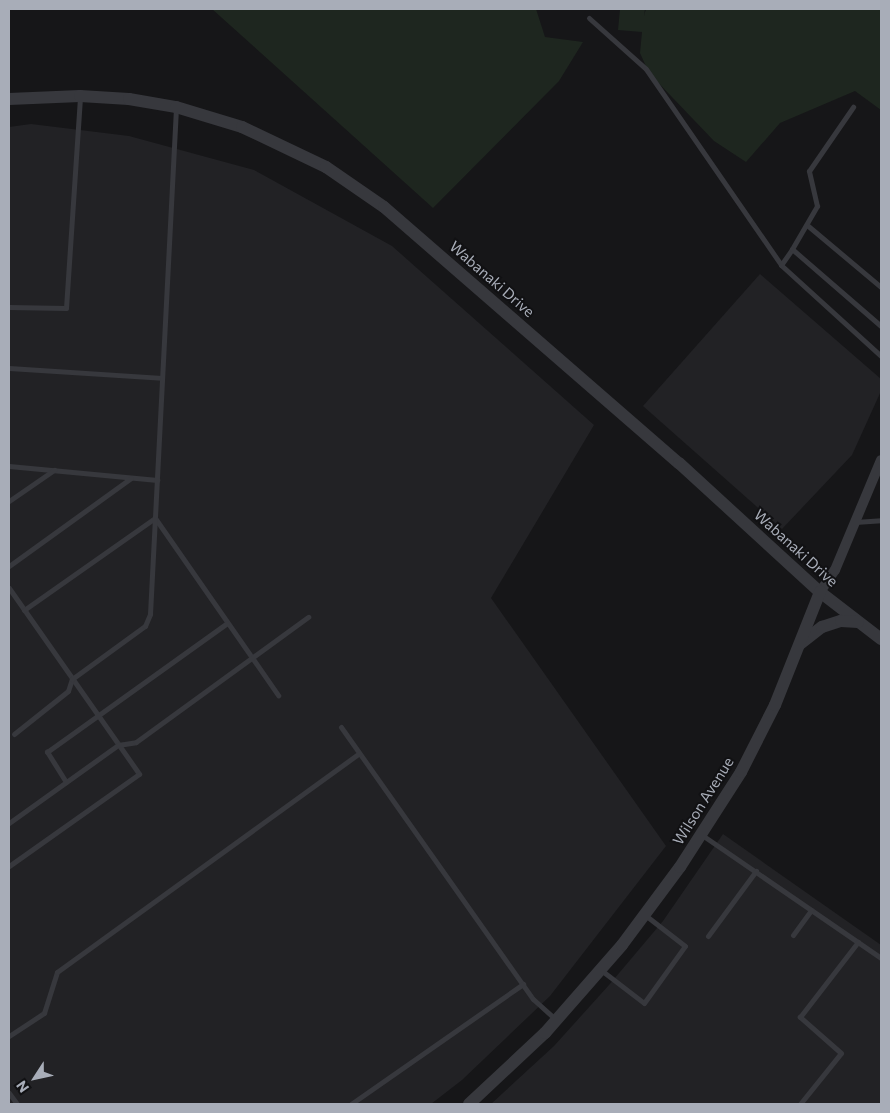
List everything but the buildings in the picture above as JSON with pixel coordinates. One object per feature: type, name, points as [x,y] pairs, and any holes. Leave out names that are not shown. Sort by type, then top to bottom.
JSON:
[{"type":"street","name":"Wabanaki Drive","points":[[9,100],[80,96],[129,99],[176,107],[242,127],[326,167],[384,207],[665,451],[820,592],[881,640]]},
{"type":"street","name":"Wilson Avenue","points":[[469,1104],[556,1020],[600,970],[645,914],[702,834],[745,764],[775,705],[820,592],[835,570],[881,460]]},
{"type":"street","points":[[800,644],[825,626],[841,621],[859,622]]},
{"type":"lane","points":[[589,18],[646,68],[781,265],[881,355]]},
{"type":"lane","points":[[9,307],[66,308],[80,96]]},
{"type":"lane","points":[[14,734],[68,691],[72,679],[144,626],[150,614],[176,107]]},
{"type":"lane","points":[[781,265],[792,250],[817,206],[809,171],[853,107]]},
{"type":"lane","points":[[807,225],[881,287]]},
{"type":"lane","points":[[792,250],[881,326]]},
{"type":"lane","points":[[9,368],[162,378]]},
{"type":"lane","points":[[9,466],[156,480]]},
{"type":"lane","points":[[9,501],[54,470]]},
{"type":"lane","points":[[9,566],[131,478]]},
{"type":"lane","points":[[24,610],[154,518]]},
{"type":"lane","points":[[154,518],[278,695]]},
{"type":"lane","points":[[855,522],[881,520]]},
{"type":"lane","points":[[9,588],[139,774],[9,866]]},
{"type":"lane","points":[[9,823],[118,745],[136,742],[308,618]]},
{"type":"lane","points":[[66,782],[47,752],[227,623]]},
{"type":"lane","points":[[341,727],[523,984],[556,1020]]},
{"type":"lane","points":[[9,1036],[44,1013],[57,972],[359,753]]},
{"type":"lane","points":[[702,834],[881,958]]},
{"type":"lane","points":[[708,936],[756,871]]},
{"type":"lane","points":[[792,935],[811,910]]},
{"type":"lane","points":[[600,970],[644,1003],[685,946],[645,914]]},
{"type":"lane","points":[[800,1104],[841,1053],[800,1017],[858,942]]},
{"type":"lane","points":[[351,1104],[523,984]]},
{"type":"lane","points":[[9,1093],[17,1104]]},
{"type":"shaded area","points":[[212,9],[536,9],[545,37],[583,42],[559,81],[433,208]]},
{"type":"shaded area","points":[[620,9],[645,9],[644,16],[646,9],[881,9],[881,110],[855,91],[780,123],[746,162],[714,141],[649,73],[640,53],[642,32],[618,30]]},
{"type":"shaded area","points":[[31,124],[129,136],[254,170],[392,246],[594,425],[491,598],[666,846],[550,996],[462,1080],[431,1104],[9,1104],[9,127]]},
{"type":"shaded area","points":[[760,274],[881,379],[881,391],[852,455],[782,529],[643,406]]},
{"type":"shaded area","points":[[723,834],[881,945],[881,1104],[491,1104],[554,1046],[609,985],[663,921]]}]
